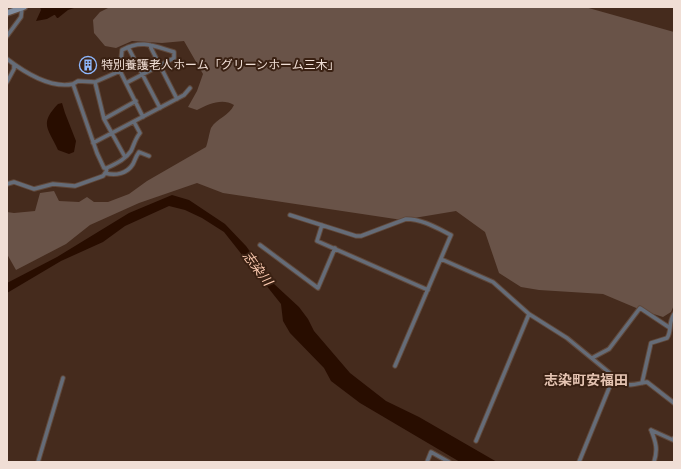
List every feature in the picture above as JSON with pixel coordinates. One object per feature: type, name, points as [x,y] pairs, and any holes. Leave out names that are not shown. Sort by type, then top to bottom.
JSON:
[{"type":"main road","points":[[7,13],[23,7]]},
{"type":"street","points":[[7,36],[21,17],[23,7]]},
{"type":"street","points":[[126,83],[174,58],[174,52],[150,45],[138,44],[122,50],[120,71],[126,83],[136,101],[143,116]]},
{"type":"street","points":[[150,45],[178,99]]},
{"type":"street","points":[[128,47],[160,108]]},
{"type":"street","points":[[7,59],[14,65],[40,79],[68,85],[78,81],[95,82],[120,71]]},
{"type":"street","points":[[7,82],[14,69],[14,65]]},
{"type":"street","points":[[95,82],[104,119],[125,157]]},
{"type":"street","points":[[72,84],[93,143],[104,168],[107,168]]},
{"type":"street","points":[[93,143],[178,99],[190,88]]},
{"type":"street","points":[[104,119],[136,101]]},
{"type":"street","points":[[7,184],[14,182],[34,189],[54,184],[75,186],[103,176],[106,173],[107,168],[125,157],[131,150],[134,141],[140,133],[134,122]]},
{"type":"street","points":[[106,173],[120,174],[126,171],[132,165],[139,152],[149,156]]},
{"type":"street","points":[[290,215],[356,236],[360,236],[406,219],[413,219],[423,222],[451,235],[395,366]]},
{"type":"street","points":[[322,226],[317,240],[428,290]]},
{"type":"street","points":[[260,245],[318,288],[335,248]]},
{"type":"street","points":[[441,259],[493,282],[529,314],[567,338],[627,385],[647,382],[674,404]]},
{"type":"street","points":[[592,358],[609,349],[640,308],[671,331]]},
{"type":"street","points":[[476,441],[529,314]]},
{"type":"street","points":[[642,383],[651,343],[667,338],[671,331],[670,323],[674,314]]},
{"type":"street","points":[[579,462],[614,376]]},
{"type":"street","points":[[38,462],[63,378]]},
{"type":"street","points":[[654,462],[657,448],[656,441],[651,430],[674,440],[674,438]]},
{"type":"street","points":[[427,462],[431,452],[449,462]]},
{"type":"shaded area","points":[[110,7],[585,7],[674,32],[674,305],[671,312],[663,317],[641,310],[603,294],[539,290],[521,287],[499,273],[485,232],[456,211],[402,220],[223,193],[197,183],[139,203],[90,225],[66,244],[16,270],[7,254],[7,212],[14,213],[35,211],[40,193],[54,191],[59,201],[79,202],[87,197],[94,202],[108,202],[129,194],[147,181],[206,147],[211,128],[232,109],[234,105],[220,102],[197,110],[188,107],[197,91],[203,74],[184,41],[162,43],[132,41],[116,48],[105,46],[94,33],[93,20],[100,12]]},
{"type":"water","points":[[40,7],[77,7],[68,10],[58,18],[54,15],[47,19],[36,21],[41,10]]},
{"type":"water","points":[[62,103],[76,141],[74,152],[69,154],[58,150],[47,126],[47,122],[52,111],[58,104]]},
{"type":"water","name":"志染川","points":[[172,195],[189,200],[225,224],[246,246],[273,283],[299,307],[308,319],[314,331],[350,373],[386,401],[419,417],[497,462],[460,462],[360,403],[331,381],[324,368],[290,333],[283,321],[281,304],[224,232],[202,218],[185,210],[169,206],[125,226],[103,242],[61,261],[7,293],[7,283],[57,257],[129,213]]},
{"type":"place","name":"特別養護老人ホーム「グリーンホーム三木」","points":[[88,65]]},
{"type":"district","name":"志染町安福田","points":[[586,380]]}]
